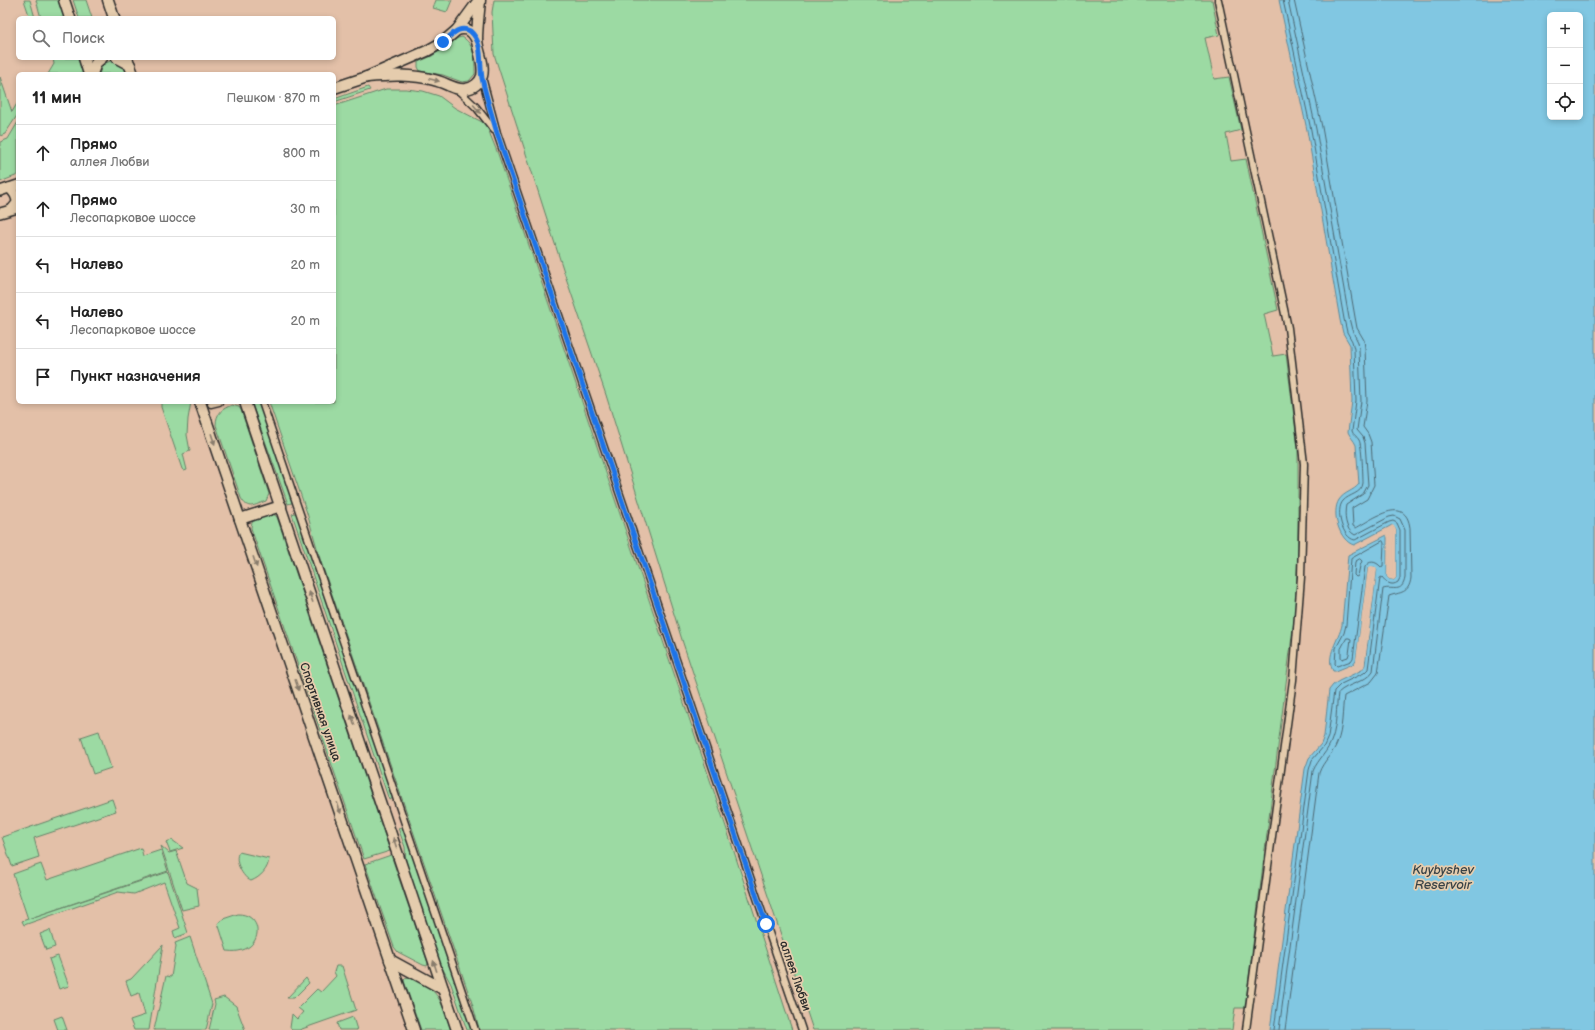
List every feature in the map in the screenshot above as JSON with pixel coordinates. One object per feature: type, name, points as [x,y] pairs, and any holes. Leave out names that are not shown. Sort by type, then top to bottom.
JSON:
[{"type":"main road","points":[[64,0],[69,16]]},
{"type":"main road","points":[[108,0],[113,16]]},
{"type":"main road","points":[[336,87],[367,77],[416,56],[443,42],[457,30],[479,0]]},
{"type":"main road","points":[[367,77],[397,75],[418,76],[440,81],[455,88],[466,89],[476,85],[482,77],[477,41],[479,0]]},
{"type":"main road","points":[[457,30],[466,29],[470,31],[477,41]]},
{"type":"main road","points":[[416,56],[411,63],[414,73],[418,76]]},
{"type":"main road","points":[[85,60],[88,72]]},
{"type":"main road","points":[[93,72],[96,63],[100,60]]},
{"type":"main road","points":[[120,60],[130,66]]},
{"type":"main road","points":[[9,188],[16,196]]},
{"type":"main road","points":[[0,213],[15,209]]},
{"type":"main road","name":"Спортивная улица","points":[[201,404],[414,1030]]},
{"type":"main road","points":[[246,404],[456,1030]]},
{"type":"main road","points":[[240,519],[281,506]]},
{"type":"main road","points":[[390,960],[443,989]]},
{"type":"street","points":[[1218,0],[1288,328],[1304,464],[1301,577],[1293,680],[1246,1030]]},
{"type":"street","name":"аллея Любви","points":[[482,77],[497,133],[802,1030]]},
{"type":"street","name":"аллея Любви","points":[[455,88],[476,107],[497,133]]},
{"type":"street","points":[[263,404],[475,1030]]},
{"type":"green space","points":[[24,0],[30,0],[34,16],[29,16]]},
{"type":"green space","points":[[36,0],[58,0],[63,16],[40,16]]},
{"type":"green space","points":[[73,0],[86,0],[91,16],[78,16]]},
{"type":"green space","points":[[436,0],[452,0],[447,12],[433,8]]},
{"type":"green space","points":[[494,0],[1212,0],[1219,35],[1205,38],[1214,79],[1229,77],[1241,130],[1226,134],[1231,161],[1246,159],[1278,310],[1264,314],[1273,356],[1286,354],[1298,448],[1298,553],[1295,612],[1245,1008],[1235,1008],[1232,1030],[813,1030],[683,643],[606,395],[565,275],[494,54],[492,12]]},
{"type":"green space","points":[[462,37],[470,44],[474,58],[475,74],[469,81],[462,82],[443,75],[420,71],[418,62],[432,56],[458,38]]},
{"type":"green space","points":[[53,60],[79,60],[82,72],[49,72],[54,64]]},
{"type":"green space","points":[[113,60],[125,68],[126,72],[100,72],[103,64]]},
{"type":"green space","points":[[0,77],[12,112],[16,105],[16,117],[5,134],[0,136]]},
{"type":"green space","points":[[368,87],[370,90],[336,101],[336,98]]},
{"type":"green space","points":[[386,89],[423,91],[439,96],[455,108],[486,124],[498,154],[726,827],[792,1030],[481,1030],[479,1028],[473,1006],[321,562],[307,513],[270,404],[336,404],[336,105]]},
{"type":"green space","points":[[16,125],[16,176],[0,182],[0,142],[8,139]]},
{"type":"green space","points":[[161,404],[191,404],[187,435],[190,451],[183,454],[187,470],[184,471],[182,469]]},
{"type":"green space","points":[[252,404],[262,404],[295,502],[288,504]]},
{"type":"green space","points":[[232,405],[239,407],[241,410],[269,494],[266,501],[252,506],[246,505],[241,498],[216,425],[218,414],[225,408]]},
{"type":"green space","points":[[298,512],[394,798],[389,800],[292,514]]},
{"type":"green space","points":[[272,513],[277,517],[390,851],[364,859],[251,528],[251,524],[255,519]]},
{"type":"green space","points":[[99,731],[111,768],[93,774],[81,737]]},
{"type":"green space","points":[[112,799],[116,811],[34,838],[39,857],[12,866],[2,837]]},
{"type":"green space","points":[[405,826],[474,1030],[467,1030],[451,984],[439,962],[406,864],[405,847],[398,828]]},
{"type":"green space","points":[[172,840],[183,848],[170,852],[166,842]]},
{"type":"green space","points":[[161,846],[169,853],[176,851],[187,883],[197,888],[199,906],[182,910]]},
{"type":"green space","points":[[141,848],[143,856],[161,850],[168,871],[28,919],[13,874],[41,864],[47,880]]},
{"type":"green space","points":[[239,852],[269,859],[267,866],[258,877],[251,881],[242,873],[237,859]]},
{"type":"green space","points":[[391,855],[428,963],[427,966],[398,952],[394,947],[365,864]]},
{"type":"green space","points":[[168,872],[188,933],[175,938],[173,931],[180,928],[164,882],[134,894],[118,892],[24,925],[22,921]]},
{"type":"green space","points":[[238,914],[247,916],[253,920],[257,927],[257,934],[254,941],[248,947],[239,951],[227,951],[218,923],[223,919]]},
{"type":"green space","points":[[50,930],[55,947],[46,950],[40,934]]},
{"type":"green space","points":[[190,937],[212,1004],[206,1030],[154,1030],[166,976],[171,977],[176,946],[175,943]]},
{"type":"green space","points":[[163,945],[149,1030],[134,1030],[130,1020],[145,1015],[139,993],[131,996],[126,981],[131,979]]},
{"type":"green space","points":[[58,956],[69,986],[59,989],[49,959]]},
{"type":"green space","points":[[336,966],[342,966],[356,1010],[299,1030],[292,1030],[290,1028],[292,1014],[297,1019],[303,1012],[298,1008],[317,989],[321,992],[336,976],[334,972]]},
{"type":"green space","points":[[409,977],[427,986],[438,997],[445,1011],[451,1030],[421,1030],[404,981],[405,978]]},
{"type":"green space","points":[[306,978],[309,983],[294,998],[287,998]]},
{"type":"green space","points":[[224,997],[236,1006],[245,1030],[209,1030],[215,1004],[214,1000]]},
{"type":"green space","points":[[62,1016],[67,1030],[58,1030],[54,1019]]},
{"type":"green space","points":[[353,1017],[357,1030],[339,1030],[337,1023]]},
{"type":"water","name":"Kuybyshev Reservoir","points":[[1279,0],[1595,0],[1595,1030],[1270,1030],[1305,769],[1309,758],[1321,744],[1324,736],[1329,690],[1339,681],[1362,670],[1365,665],[1377,569],[1375,567],[1368,568],[1356,660],[1353,664],[1336,671],[1333,671],[1331,665],[1333,648],[1342,625],[1348,555],[1387,535],[1387,577],[1394,580],[1396,578],[1396,530],[1392,525],[1354,545],[1344,538],[1336,518],[1337,505],[1341,497],[1359,484],[1356,445],[1348,432],[1352,401],[1350,345],[1343,333],[1307,130]]},
{"type":"pier","points":[[1392,525],[1396,530],[1396,578],[1394,580],[1387,577],[1387,532],[1390,535],[1389,576],[1394,578],[1394,530],[1393,527],[1389,529]]},
{"type":"pier","points":[[1371,566],[1376,567],[1377,569],[1364,668],[1362,666],[1374,568],[1370,569],[1360,656],[1358,662],[1356,660],[1368,568]]},
{"type":"route","points":[[443,42],[457,30],[462,29],[470,31],[477,41],[480,52],[482,77],[497,133],[766,924]]}]
